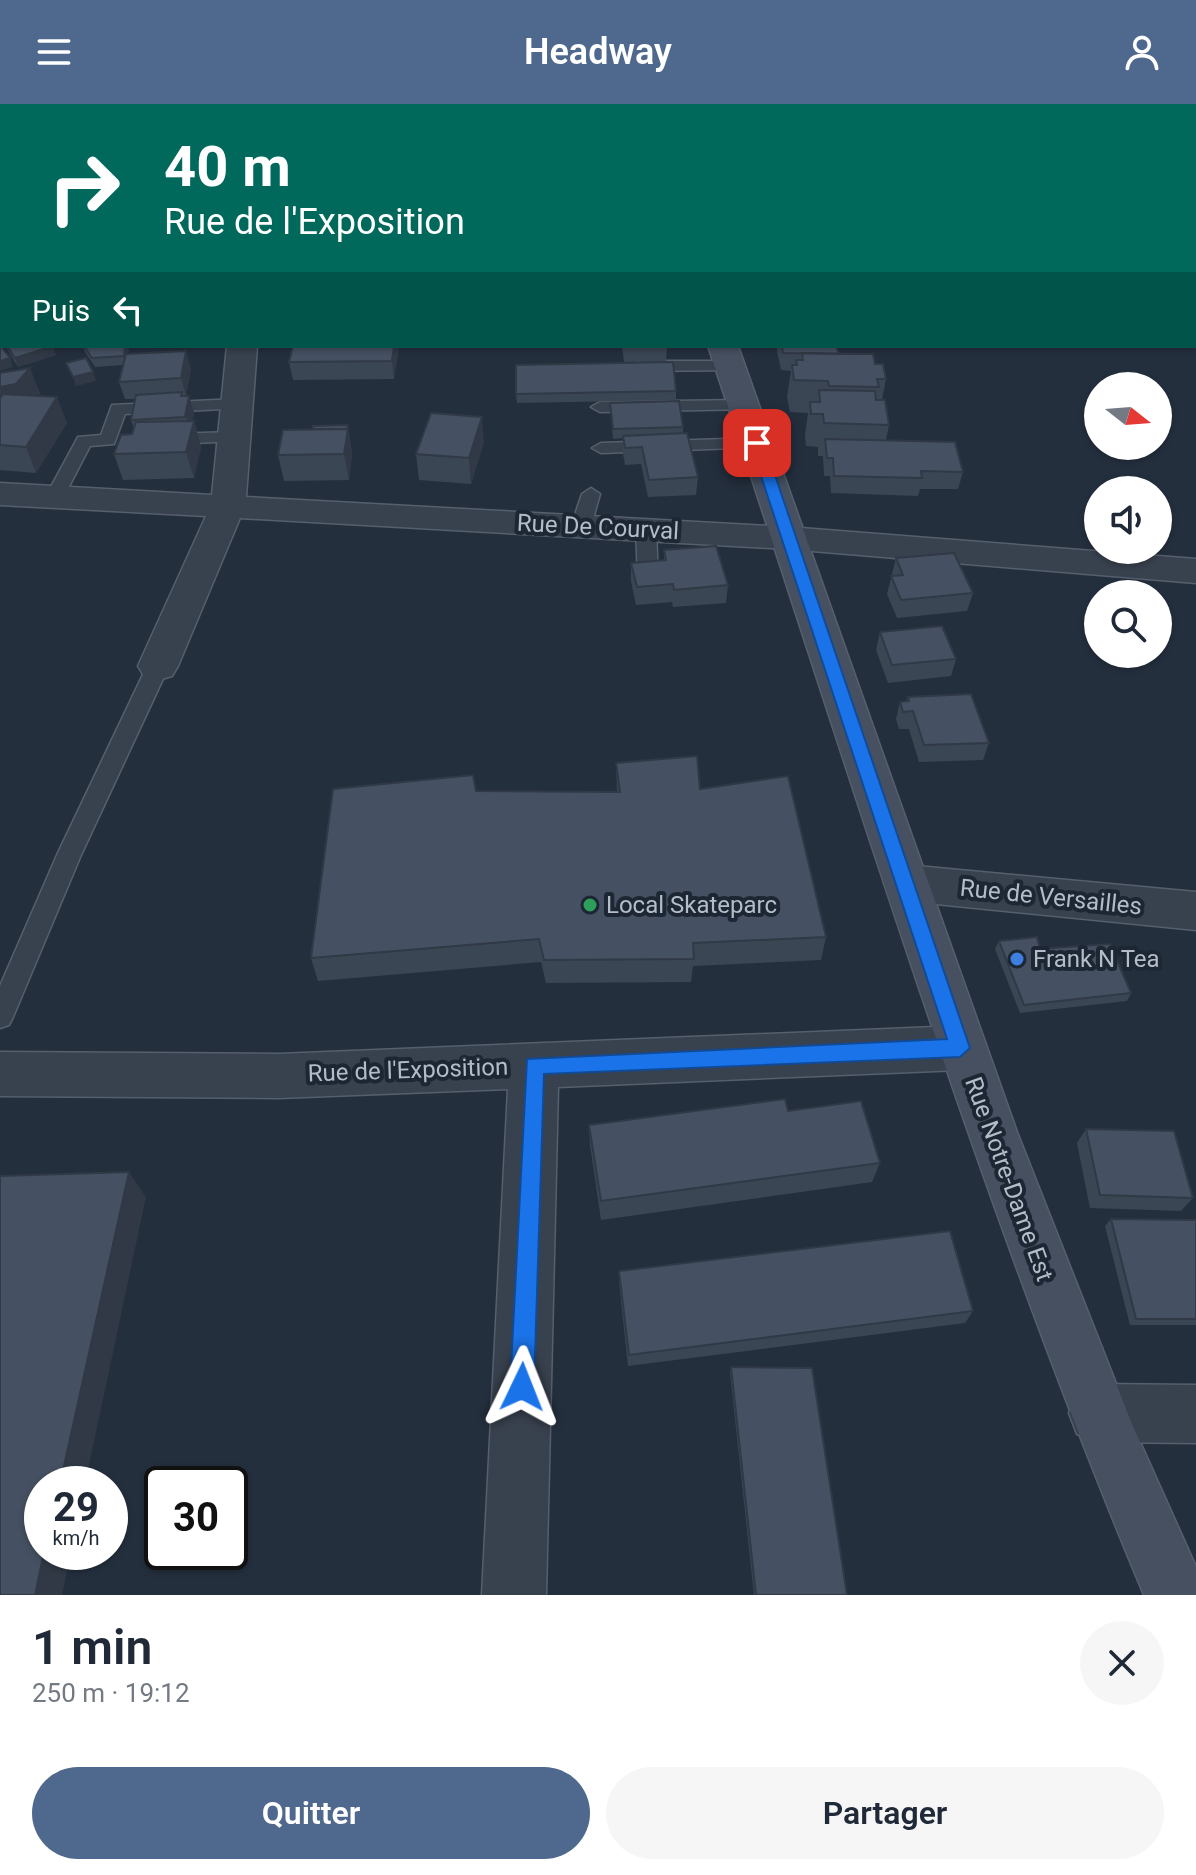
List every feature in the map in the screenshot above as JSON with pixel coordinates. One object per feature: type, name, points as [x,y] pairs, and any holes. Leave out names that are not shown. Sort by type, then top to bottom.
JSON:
[{"type":"street","points":[[158,666],[228,506],[242,348]]},
{"type":"street","name":"Rue Notre-Dame Est","points":[[726,356],[960,1048],[1098,1413],[1176,1595]]},
{"type":"street","name":"Rue De Courval","points":[[0,494],[228,506],[586,510],[646,530],[788,538],[1196,571]]},
{"type":"street","name":"Rue de Versailles","points":[[906,883],[1196,911]]},
{"type":"street","name":"Rue de l'Exposition","points":[[0,1074],[279,1076],[960,1048]]},
{"type":"street","points":[[514,1595],[534,1065]]},
{"type":"street","points":[[1098,1413],[1196,1414]]},
{"type":"lane","points":[[629,366],[726,356]]},
{"type":"lane","points":[[600,407],[744,405]]},
{"type":"lane","points":[[55,496],[84,441],[115,440],[118,409],[236,421]]},
{"type":"lane","points":[[151,440],[236,421]]},
{"type":"lane","points":[[601,448],[759,449]]},
{"type":"lane","points":[[687,457],[759,449]]},
{"type":"lane","points":[[646,530],[648,580]]},
{"type":"lane","points":[[0,1017],[69,855],[158,666]]},
{"type":"building","points":[[0,348],[2,348],[10,358],[0,361]]},
{"type":"building","points":[[8,348],[47,348],[15,358]]},
{"type":"building","points":[[85,348],[125,348],[124,356],[92,358]]},
{"type":"building","points":[[292,348],[394,348],[392,361],[289,362]]},
{"type":"building","points":[[782,348],[837,348],[839,354],[783,353]]},
{"type":"building","points":[[186,351],[181,378],[119,382],[126,354]]},
{"type":"building","points":[[802,353],[873,354],[875,364],[883,364],[886,379],[877,379],[879,387],[829,386],[828,381],[794,380],[792,365],[797,365],[796,360],[803,360]]},
{"type":"building","points":[[86,358],[93,372],[73,377],[66,363]]},
{"type":"building","points":[[673,362],[676,391],[516,394],[516,365]]},
{"type":"building","points":[[30,368],[16,384],[0,387],[0,373]]},
{"type":"building","points":[[819,390],[875,391],[876,400],[885,400],[889,425],[824,423],[823,414],[811,414],[810,402],[820,402]]},
{"type":"building","points":[[182,392],[181,396],[189,396],[185,417],[131,420],[136,395]]},
{"type":"building","points":[[3,394],[57,397],[26,447],[0,445],[0,398]]},
{"type":"building","points":[[679,401],[683,427],[613,429],[610,403]]},
{"type":"building","points":[[431,413],[482,417],[469,458],[416,454]]},
{"type":"building","points":[[194,421],[186,452],[114,454],[121,435],[132,434],[136,422]]},
{"type":"building","points":[[348,425],[347,429],[313,429],[313,426]]},
{"type":"building","points":[[348,429],[344,454],[278,455],[283,430]]},
{"type":"building","points":[[687,433],[698,477],[649,480],[642,447],[625,448],[623,436]]},
{"type":"building","points":[[825,439],[955,442],[963,472],[921,471],[922,478],[834,476],[833,458],[827,458]]},
{"type":"building","points":[[716,546],[728,585],[674,590],[673,584],[637,587],[631,563],[666,560],[664,550]]},
{"type":"building","points":[[954,553],[973,593],[901,600],[891,576],[903,575],[896,558]]},
{"type":"building","points":[[942,626],[956,659],[892,665],[880,632]]},
{"type":"building","points":[[971,694],[989,743],[924,745],[913,711],[903,712],[900,702],[909,701],[908,697]]},
{"type":"building","points":[[697,756],[700,789],[788,776],[826,937],[693,943],[694,959],[544,960],[539,939],[311,958],[333,789],[473,775],[476,791],[620,792],[616,763]]},
{"type":"building","points":[[1037,937],[1040,949],[1110,944],[1131,993],[1024,1005],[999,941]]},
{"type":"building","points":[[785,1099],[788,1111],[861,1101],[880,1163],[601,1201],[589,1125]]},
{"type":"building","points":[[1086,1129],[1174,1131],[1193,1198],[1100,1195]]},
{"type":"building","points":[[129,1172],[64,1466],[24,1466],[24,1570],[40,1570],[35,1595],[0,1595],[0,1176]]},
{"type":"building","points":[[1111,1219],[1196,1220],[1196,1319],[1136,1319]]},
{"type":"building","points":[[950,1231],[973,1311],[629,1355],[619,1271]]},
{"type":"building","points":[[731,1367],[812,1368],[847,1595],[756,1595]]},
{"type":"place","name":"Local Skateparc","points":[[590,905]]},
{"type":"place","name":"Frank N Tea","points":[[1017,959]]},
{"type":"route","points":[[522,1387],[534,1065],[960,1048],[757,443]]}]
